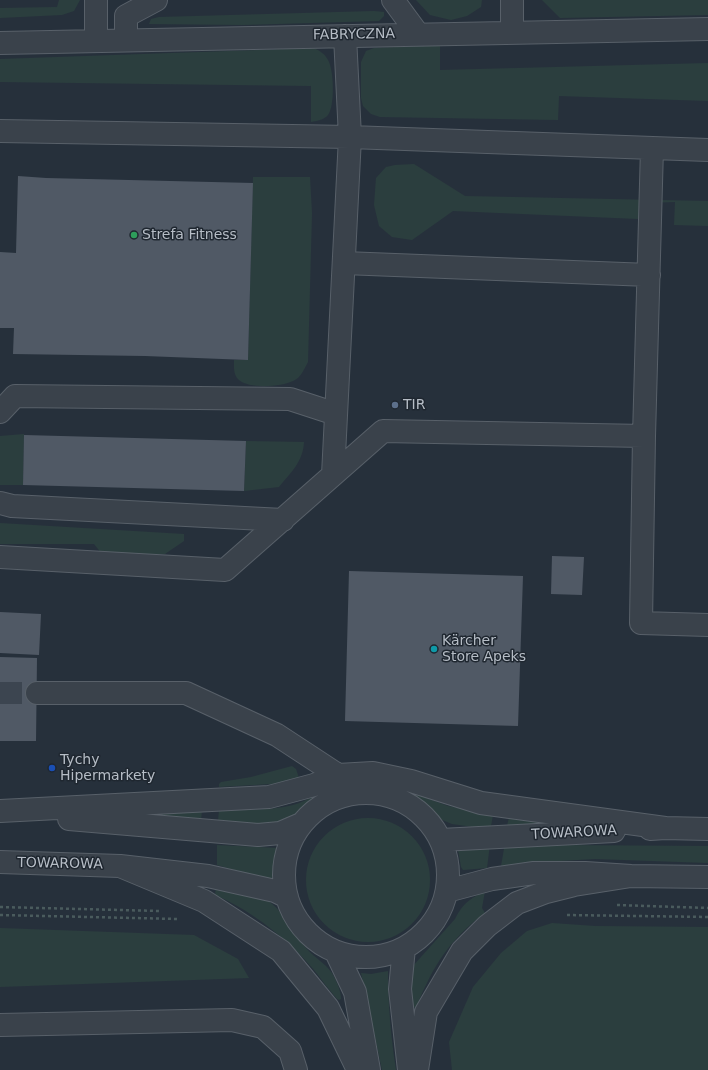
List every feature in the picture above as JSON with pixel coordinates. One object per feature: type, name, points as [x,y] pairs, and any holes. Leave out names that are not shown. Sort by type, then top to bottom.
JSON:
[{"type":"street","points":[[96,0],[96,41]]},
{"type":"street","points":[[126,40],[126,16],[156,0]]},
{"type":"street","points":[[393,0],[418,34]]},
{"type":"street","points":[[512,0],[512,32]]},
{"type":"street","name":"FABRYCZNA","points":[[0,43],[708,29]]},
{"type":"street","points":[[334,475],[350,137],[345,36]]},
{"type":"street","points":[[0,131],[350,137],[708,150]]},
{"type":"street","points":[[652,148],[644,436],[641,623],[708,625]]},
{"type":"street","points":[[344,263],[649,275]]},
{"type":"street","points":[[0,412],[15,396],[290,399],[336,414]]},
{"type":"street","points":[[0,557],[225,570],[383,432],[644,436]]},
{"type":"street","points":[[0,503],[12,506],[283,520]]},
{"type":"street","points":[[37,694],[186,693],[277,736],[338,775]]},
{"type":"street","points":[[0,812],[269,797],[314,785],[338,775],[373,772],[412,781],[481,803],[665,828]]},
{"type":"street","points":[[0,812],[258,835],[280,833],[301,824],[319,808],[340,797],[364,793],[388,796],[410,805],[428,820],[441,840],[448,863],[447,891],[442,908],[432,925],[419,938],[404,948],[382,956],[358,957],[336,952],[314,939],[297,920],[286,897],[284,871],[289,847],[301,824]]},
{"type":"street","name":"TOWAROWA","points":[[441,840],[665,828],[708,829]]},
{"type":"street","name":"TOWAROWA","points":[[0,862],[120,866],[208,876],[275,891],[286,897]]},
{"type":"street","points":[[120,866],[204,901],[281,951],[328,1008],[358,1070]]},
{"type":"street","points":[[447,891],[492,879],[534,873],[585,872],[631,876],[708,877]]},
{"type":"street","points":[[417,1070],[426,1012],[462,951],[487,926],[517,903],[546,892],[631,876]]},
{"type":"street","points":[[404,948],[400,989],[409,1070]]},
{"type":"street","points":[[336,952],[355,992],[369,1070]]},
{"type":"street","points":[[0,1026],[232,1020],[263,1027],[290,1051],[296,1070]]},
{"type":"path","points":[[616,905],[708,908]]},
{"type":"path","points":[[0,907],[164,911]]},
{"type":"path","points":[[561,916],[569,914],[708,917]]},
{"type":"path","points":[[0,915],[186,919]]},
{"type":"shaded area","points":[[59,0],[80,0],[74,11],[62,15],[0,18],[0,8],[57,7]]},
{"type":"shaded area","points":[[416,0],[482,0],[481,7],[467,16],[451,20],[430,15]]},
{"type":"shaded area","points":[[542,0],[708,0],[708,15],[560,18]]},
{"type":"shaded area","points":[[374,11],[384,12],[384,16],[379,21],[243,25],[149,24],[151,19],[159,17]]},
{"type":"shaded area","points":[[440,45],[440,70],[708,63],[708,101],[559,96],[558,120],[380,117],[371,114],[363,106],[361,98],[361,62],[366,51],[374,48]]},
{"type":"shaded area","points":[[314,48],[324,54],[330,65],[332,72],[333,96],[328,115],[318,121],[311,122],[311,86],[0,82],[0,59]]},
{"type":"shaded area","points":[[414,164],[465,196],[708,201],[708,226],[674,225],[675,202],[646,203],[638,219],[453,211],[412,240],[392,237],[379,226],[374,205],[376,178],[386,167]]},
{"type":"shaded area","points":[[253,177],[310,177],[312,213],[308,362],[296,380],[273,386],[257,386],[244,383],[237,378],[234,371],[234,360],[248,360]]},
{"type":"shaded area","points":[[24,434],[23,485],[0,485],[0,436]]},
{"type":"shaded area","points":[[246,441],[304,442],[299,461],[279,487],[244,491]]},
{"type":"shaded area","points":[[0,523],[184,534],[184,541],[165,554],[102,554],[94,544],[0,544]]},
{"type":"shaded area","points":[[292,766],[296,769],[299,778],[289,783],[219,787],[221,782],[251,777]]},
{"type":"shaded area","points":[[376,782],[421,796],[448,806],[493,815],[491,826],[473,827],[452,824],[440,819],[431,809],[409,793],[395,788],[376,785],[358,786],[336,791],[315,801],[296,817],[269,825],[218,821],[219,810],[284,807],[299,803],[325,791],[341,786],[356,783]]},
{"type":"shaded area","points":[[202,810],[201,821],[80,814]]},
{"type":"shaded area","points":[[509,817],[602,823],[507,826]]},
{"type":"shaded area","points":[[374,818],[392,822],[403,828],[416,840],[426,856],[430,880],[426,904],[420,915],[408,928],[386,940],[362,942],[344,938],[333,932],[320,920],[308,898],[306,874],[310,856],[316,845],[328,832],[350,820]]},
{"type":"shaded area","points":[[505,843],[557,845],[708,846],[708,863],[595,859],[501,866]]},
{"type":"shaded area","points":[[457,844],[490,844],[487,868],[463,870],[461,867]]},
{"type":"shaded area","points":[[217,845],[279,848],[274,870],[275,882],[217,865]]},
{"type":"shaded area","points":[[216,886],[254,894],[264,898],[277,908],[307,949],[332,973],[337,982],[341,999],[337,999],[304,959],[269,927],[256,917],[229,901],[215,895]]},
{"type":"shaded area","points":[[485,891],[482,908],[485,913],[466,928],[444,954],[431,974],[421,995],[418,1006],[416,1008],[413,1007],[409,977],[412,967],[455,919],[464,905]]},
{"type":"shaded area","points":[[552,923],[595,926],[708,927],[708,1070],[452,1070],[449,1042],[473,987],[501,953],[527,931]]},
{"type":"shaded area","points":[[0,928],[194,935],[238,959],[249,978],[0,987]]},
{"type":"shaded area","points":[[388,971],[390,1021],[396,1070],[382,1070],[361,973],[371,974]]},
{"type":"building","points":[[18,176],[253,183],[248,360],[145,356],[13,354],[14,328],[0,328],[0,252],[16,253]]},
{"type":"building","points":[[24,435],[246,441],[244,491],[23,485]]},
{"type":"building","points":[[552,556],[584,557],[582,595],[551,594]]},
{"type":"building","name":"Kärcher Store Apeks","points":[[349,571],[523,576],[518,726],[345,721]]},
{"type":"building","points":[[0,612],[41,614],[39,655],[0,653]]},
{"type":"building","points":[[0,657],[37,658],[36,741],[0,741]]},
{"type":"tunnel","points":[[0,693],[37,693]]},
{"type":"place","name":"Strefa Fitness","points":[[134,235]]},
{"type":"place","name":"TIR","points":[[395,405]]},
{"type":"place","name":"Kärcher Store Apeks","points":[[434,649]]},
{"type":"place","name":"Tychy Hipermarkety","points":[[52,768]]}]
